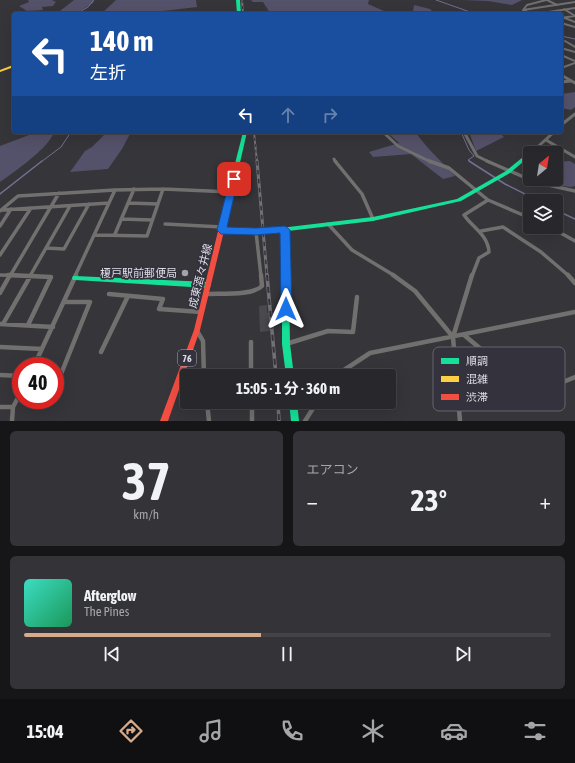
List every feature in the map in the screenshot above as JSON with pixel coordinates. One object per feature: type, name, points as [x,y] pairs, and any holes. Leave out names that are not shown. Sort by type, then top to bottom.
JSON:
[{"type":"street","points":[[238,0],[239,12]]},
{"type":"street","points":[[523,10],[526,5],[546,0],[575,16]]},
{"type":"street","points":[[523,10],[575,2]]},
{"type":"street","points":[[550,12],[575,8]]},
{"type":"street","points":[[523,10],[527,12]]},
{"type":"street","points":[[563,17],[575,16]]},
{"type":"street","points":[[563,17],[575,22]]},
{"type":"street","points":[[563,24],[575,27]]},
{"type":"street","points":[[565,41],[575,47]]},
{"type":"street","points":[[570,45],[575,42]]},
{"type":"street","points":[[563,49],[575,52]]},
{"type":"street","points":[[563,56],[575,62]]},
{"type":"street","points":[[563,67],[575,62]]},
{"type":"street","points":[[0,71],[12,67]]},
{"type":"street","points":[[563,75],[575,83]]},
{"type":"street","points":[[563,82],[571,81]]},
{"type":"street","points":[[563,123],[575,114]]},
{"type":"street","name":"成東酒々井線","points":[[164,421],[197,330],[245,134]]},
{"type":"street","points":[[385,134],[398,146],[433,163],[449,168],[476,192],[488,200],[523,215]]},
{"type":"street","points":[[465,134],[472,150],[477,156],[508,172],[535,182],[575,191]]},
{"type":"street","points":[[540,146],[552,134]]},
{"type":"street","points":[[546,140],[575,157]]},
{"type":"street","points":[[334,159],[362,194],[373,219]]},
{"type":"street","points":[[166,224],[256,232],[285,230],[373,219],[459,200],[476,192],[508,172],[523,160]]},
{"type":"street","points":[[1,210],[18,196],[134,189],[231,192]]},
{"type":"street","points":[[115,234],[134,189]]},
{"type":"street","points":[[95,235],[115,234],[147,236],[163,189]]},
{"type":"street","points":[[38,357],[65,302],[115,190]]},
{"type":"street","points":[[0,293],[59,193]]},
{"type":"street","points":[[455,347],[454,337],[475,266],[479,258],[489,252],[490,249],[481,231],[464,215],[488,200]]},
{"type":"street","points":[[1,210],[109,203]]},
{"type":"street","points":[[128,203],[158,204]]},
{"type":"street","points":[[46,248],[64,249],[89,204]]},
{"type":"street","points":[[53,327],[2,324],[31,277],[70,206]]},
{"type":"street","points":[[0,255],[31,208]]},
{"type":"street","points":[[0,226],[11,209]]},
{"type":"street","points":[[122,219],[152,220]]},
{"type":"street","points":[[328,224],[352,250],[396,277],[415,291],[454,337]]},
{"type":"street","points":[[481,231],[503,227],[524,239],[560,267],[575,283]]},
{"type":"street","points":[[285,230],[286,344],[289,369]]},
{"type":"street","points":[[205,294],[254,292],[261,287],[256,232]]},
{"type":"street","points":[[562,234],[575,241]]},
{"type":"street","points":[[0,275],[51,278],[28,325]]},
{"type":"street","points":[[75,278],[208,285]]},
{"type":"street","points":[[110,294],[163,299],[159,309],[201,312]]},
{"type":"street","points":[[100,352],[128,296]]},
{"type":"street","points":[[286,344],[328,331],[353,332],[357,297]]},
{"type":"street","points":[[64,365],[90,302],[65,302]]},
{"type":"street","points":[[345,369],[370,352],[454,337],[575,312]]},
{"type":"street","points":[[197,330],[203,341],[204,369]]},
{"type":"street","points":[[464,335],[478,347]]},
{"type":"street","points":[[251,342],[251,369]]},
{"type":"street","points":[[0,347],[42,349]]},
{"type":"street","points":[[0,375],[12,376]]},
{"type":"street","points":[[565,381],[575,376]]},
{"type":"street","points":[[0,407],[12,407]]},
{"type":"street","points":[[12,421],[13,409]]},
{"type":"street","points":[[208,409],[209,421]]},
{"type":"street","points":[[252,409],[252,421]]},
{"type":"street","points":[[294,409],[295,421]]},
{"type":"street","points":[[305,421],[313,409]]},
{"type":"street","points":[[459,411],[460,421]]},
{"type":"shaded area","points":[[28,0],[52,0],[56,2],[53,6],[42,7],[43,10],[27,11],[19,6],[29,2]]},
{"type":"shaded area","points":[[74,0],[94,0],[93,3],[78,12],[35,12],[60,11]]},
{"type":"shaded area","points":[[116,0],[196,0],[197,7],[163,12],[103,12]]},
{"type":"shaded area","points":[[251,0],[369,0],[368,4],[384,11],[413,11],[414,5],[430,9],[433,12],[269,12],[263,2],[253,2]]},
{"type":"shaded area","points":[[462,0],[522,0],[512,5],[488,1]]},
{"type":"shaded area","points":[[575,92],[575,107],[571,110],[563,108],[563,94]]},
{"type":"shaded area","points":[[53,134],[38,152],[0,182],[0,146],[29,135]]},
{"type":"shaded area","points":[[105,134],[130,134],[122,149],[108,169],[70,172],[85,151],[92,147]]},
{"type":"shaded area","points":[[417,134],[455,176],[443,179],[411,154],[373,157],[369,152],[399,143],[390,135]]},
{"type":"shaded area","points":[[470,134],[501,134],[504,137],[476,151]]},
{"type":"shaded area","points":[[570,161],[575,164],[575,186],[563,186],[563,162]]},
{"type":"building","points":[[267,305],[267,313],[280,312],[280,323],[269,324],[270,331],[260,332],[259,306]]},
{"type":"waterway","points":[[79,12],[88,7],[94,0]]},
{"type":"waterway","points":[[436,0],[470,12]]},
{"type":"waterway","points":[[563,36],[575,39]]},
{"type":"waterway","points":[[41,162],[61,147],[70,134]]},
{"type":"waterway","points":[[462,134],[469,150],[474,156],[468,160],[471,162]]},
{"type":"waterway","points":[[0,194],[42,161]]},
{"type":"waterway","points":[[469,161],[505,184],[525,194]]},
{"type":"waterway","points":[[563,213],[575,219]]},
{"type":"railway","points":[[242,0],[243,12]]},
{"type":"railway","points":[[254,134],[257,162]]},
{"type":"railway","points":[[257,161],[267,276]]},
{"type":"railway","points":[[267,275],[275,369]]},
{"type":"railway","points":[[278,409],[279,421]]},
{"type":"traffic: fast","points":[[238,0],[239,12]]},
{"type":"traffic: fast","points":[[221,231],[245,134]]},
{"type":"traffic: fast","points":[[221,230],[263,232],[373,219],[459,200],[508,172],[523,160]]},
{"type":"traffic: fast","points":[[285,229],[286,344],[289,369]]},
{"type":"traffic: fast","points":[[75,278],[208,285]]},
{"type":"traffic: fast","points":[[294,409],[295,421]]},
{"type":"traffic: slow","points":[[0,71],[12,67]]},
{"type":"traffic: jam","points":[[164,421],[197,330],[221,231]]},
{"type":"place","name":"榎戸駅前郵便局","points":[[185,273]]},
{"type":"route","points":[[234,179],[221,230],[231,232],[256,232],[285,230],[286,309]]}]
